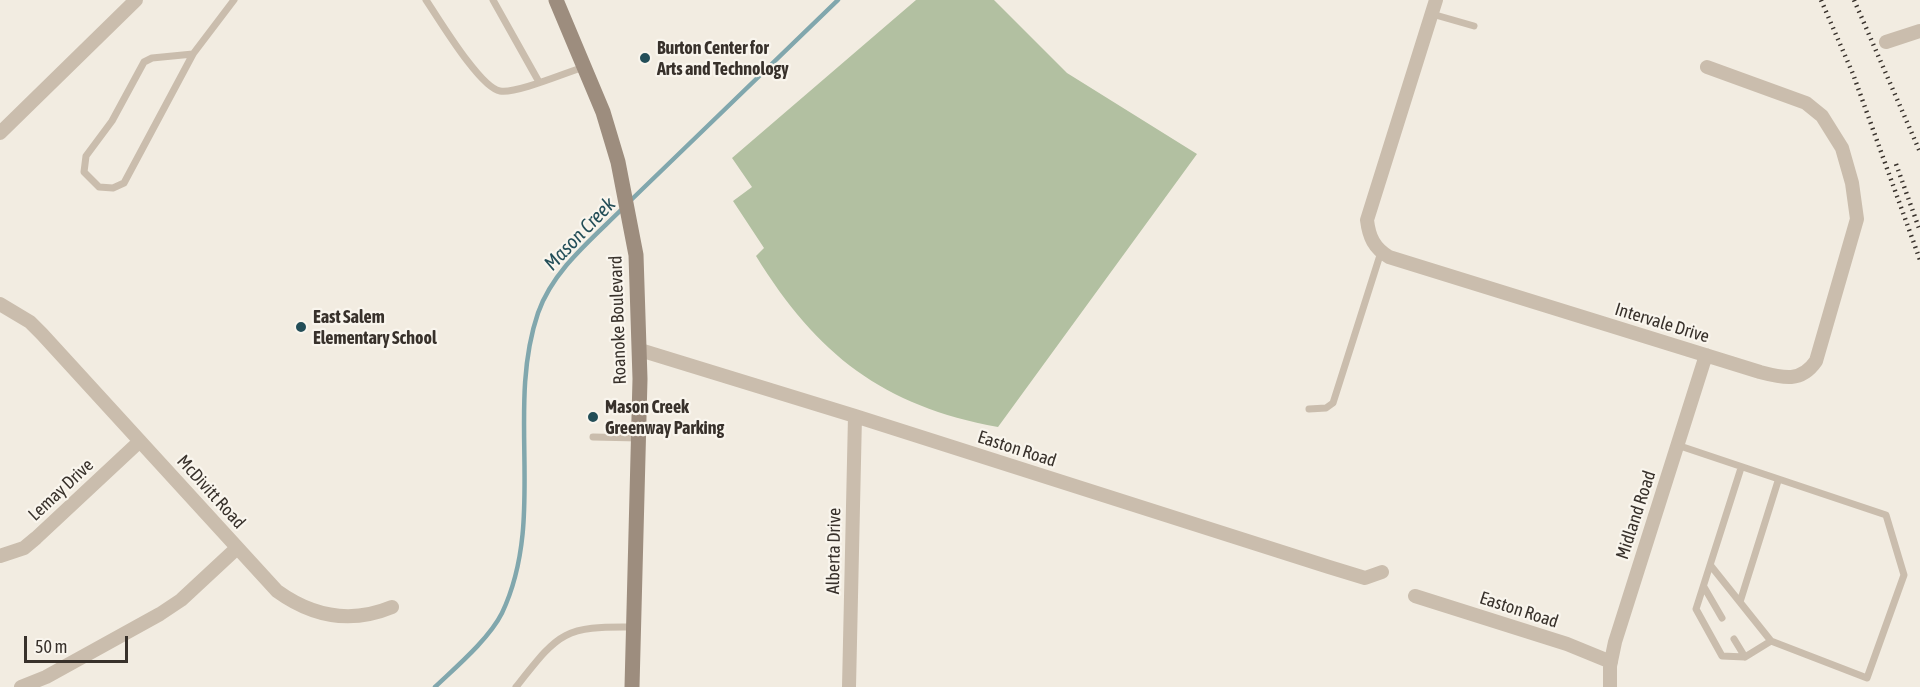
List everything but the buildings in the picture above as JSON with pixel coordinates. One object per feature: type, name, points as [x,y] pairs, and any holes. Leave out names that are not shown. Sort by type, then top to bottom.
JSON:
[{"type":"main road","name":"Roanoke Boulevard","points":[[556,0],[586,66],[618,162],[629,212],[639,294],[639,438],[632,687]]},
{"type":"street","points":[[0,133],[136,0]]},
{"type":"street","points":[[1381,252],[1371,240],[1367,220],[1436,0]]},
{"type":"street","points":[[1886,42],[1920,31]]},
{"type":"street","name":"Intervale Drive","points":[[1381,252],[1389,257],[1785,378],[1795,378],[1811,369],[1818,356],[1828,324],[1857,219],[1852,183],[1842,148],[1822,117],[1806,103],[1707,67]]},
{"type":"street","name":"McDivitt Road","points":[[0,304],[30,322],[42,333],[237,548],[181,600],[160,614],[46,677],[21,687]]},
{"type":"street","name":"Easton Road","points":[[640,350],[1356,576],[1365,578],[1382,572]]},
{"type":"street","name":"Midland Road","points":[[1610,687],[1611,662],[1628,597],[1706,355]]},
{"type":"street","name":"Alberta Drive","points":[[849,687],[855,416]]},
{"type":"street","name":"Lemay Drive","points":[[0,556],[24,548],[140,441]]},
{"type":"street","points":[[237,548],[277,591],[309,610],[345,617],[364,616],[392,607]]},
{"type":"street","name":"Easton Road","points":[[1415,596],[1567,644],[1611,662]]},
{"type":"lane","points":[[193,54],[152,58],[144,62],[112,121],[86,156],[84,172],[99,187],[113,188],[124,183],[193,54],[234,0]]},
{"type":"lane","points":[[426,0],[483,83],[500,91],[539,82],[586,66]]},
{"type":"lane","points":[[493,0],[522,48],[539,82]]},
{"type":"lane","points":[[1432,14],[1474,26]]},
{"type":"lane","points":[[1309,409],[1326,408],[1333,403],[1381,252]]},
{"type":"lane","points":[[593,436],[639,438]]},
{"type":"lane","points":[[1677,445],[1778,481],[1886,515],[1904,575],[1867,678],[1771,641],[1711,566]]},
{"type":"lane","points":[[1742,468],[1696,609],[1722,656],[1744,657],[1771,641]]},
{"type":"lane","points":[[1740,602],[1778,481]]},
{"type":"lane","points":[[1704,587],[1722,618]]},
{"type":"lane","points":[[516,687],[560,637],[576,630],[633,627]]},
{"type":"lane","points":[[1734,639],[1744,657]]},
{"type":"green space","points":[[916,0],[994,0],[1067,73],[1197,154],[998,427],[957,418],[887,390],[857,371],[829,348],[803,322],[756,256],[764,248],[733,201],[752,187],[732,158]]},
{"type":"waterway","name":"Mason Creek","points":[[629,202],[838,0]]},
{"type":"waterway","name":"Mason Creek","points":[[435,687],[489,633],[502,613],[515,577],[522,540],[525,387],[529,350],[538,313],[545,297],[563,269],[623,208]]},
{"type":"railway","points":[[1821,0],[1853,74],[1920,260]]},
{"type":"railway","points":[[1854,0],[1920,152]]},
{"type":"railway","points":[[1896,164],[1920,231]]},
{"type":"place","name":"Burton Center for Arts and Technology","points":[[645,58]]},
{"type":"place","name":"East Salem Elementary School","points":[[301,327]]},
{"type":"place","name":"Mason Creek Greenway Parking","points":[[593,417]]}]
